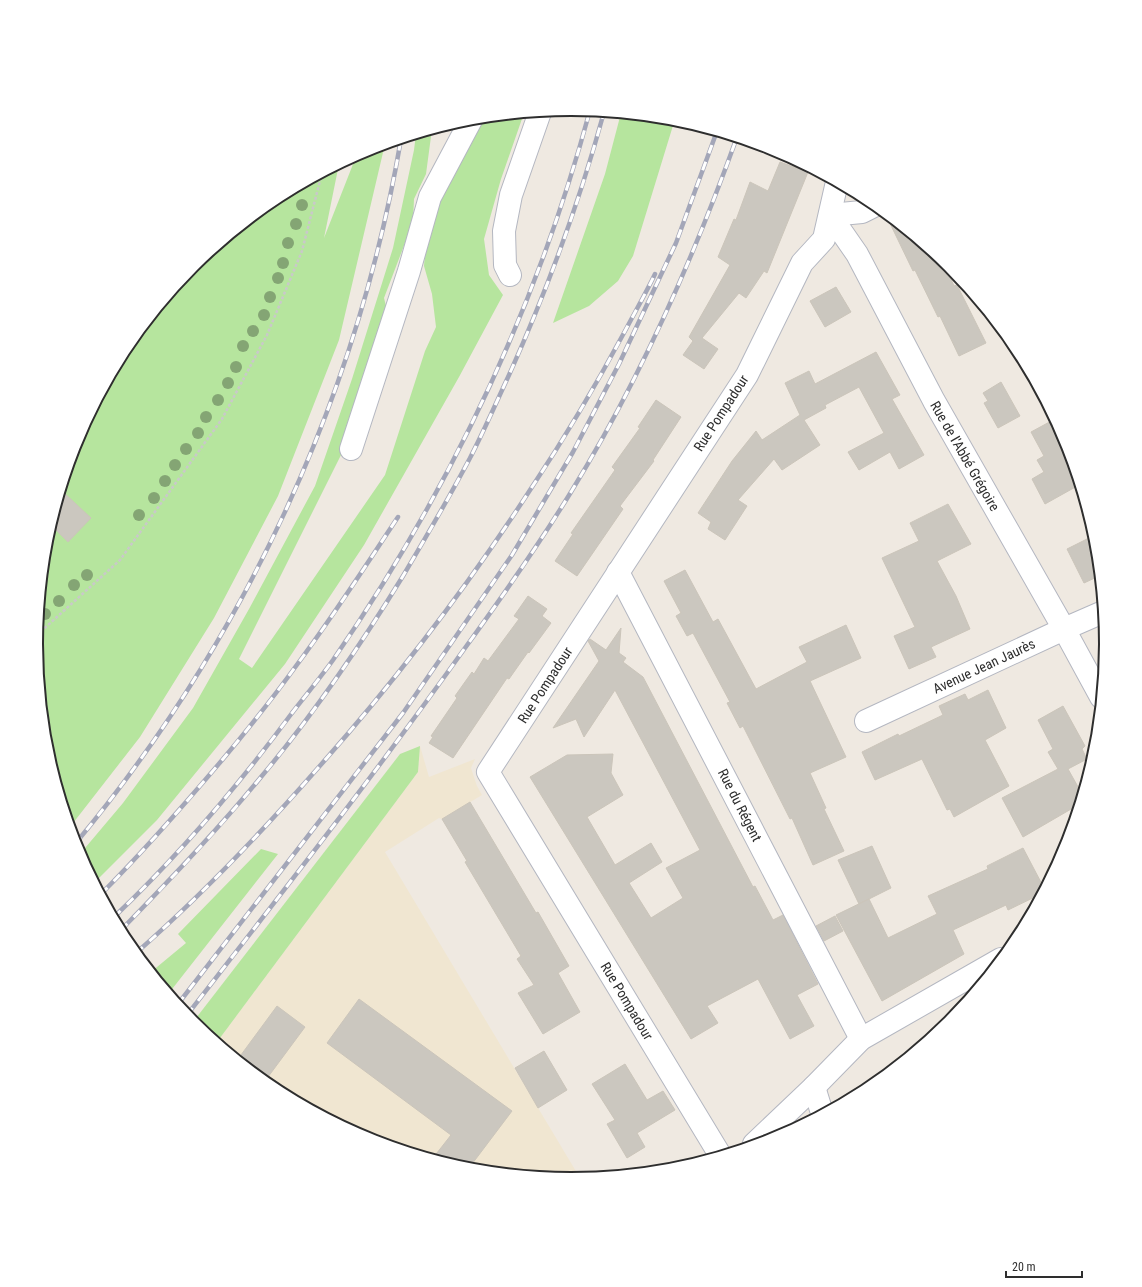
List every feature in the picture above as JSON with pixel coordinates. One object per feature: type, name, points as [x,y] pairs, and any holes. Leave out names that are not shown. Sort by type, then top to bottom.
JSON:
[{"type":"street","points":[[510,275],[505,265],[504,231],[511,195],[538,117]]},
{"type":"street","points":[[351,448],[409,271],[430,197],[468,126]]},
{"type":"street","name":"Rue Pompadour","points":[[718,1151],[488,772],[747,375],[802,263],[824,239],[836,187]]},
{"type":"street","points":[[830,215],[862,212],[870,208]]},
{"type":"street","name":"Rue de l'Abbé Grégoire","points":[[830,215],[857,254],[934,400],[1097,689]]},
{"type":"street","name":"Rue du Régent","points":[[618,572],[861,1039]]},
{"type":"street","name":"Avenue Jean Jaurès","points":[[866,721],[1098,614]]},
{"type":"street","points":[[764,1134],[814,1087],[861,1039],[990,966]]},
{"type":"street","points":[[814,1087],[821,1109]]},
{"type":"path","points":[[43,629],[120,560],[222,419],[267,336],[282,300],[302,251],[321,179]]},
{"type":"shaded area","points":[[420,746],[429,777],[475,759],[471,768],[477,786],[482,795],[442,819],[439,818],[385,852],[576,1172],[502,1167],[468,1161],[434,1154],[369,1131],[337,1117],[278,1083],[220,1038],[418,772]]},
{"type":"green space","points":[[522,118],[501,179],[484,239],[489,275],[503,295],[459,377],[364,545],[285,664],[157,820],[98,879],[84,849],[123,803],[193,708],[249,609],[315,486],[352,379],[393,248],[415,139],[431,134],[426,174],[414,199],[413,222],[384,298],[387,310],[341,455],[239,659],[252,668],[385,475],[425,351],[436,327],[432,294],[424,266],[426,241],[443,192],[479,124]]},
{"type":"green space","points":[[620,118],[673,126],[633,256],[618,281],[589,306],[553,323],[605,174]]},
{"type":"green space","points":[[383,151],[339,340],[278,496],[214,618],[140,737],[74,822],[61,780],[53,747],[44,678],[43,644],[44,609],[53,540],[71,474],[83,441],[97,410],[132,350],[174,295],[198,270],[250,225],[278,204],[338,170],[324,238],[354,163]]},
{"type":"green space","points":[[420,746],[418,772],[220,1038],[197,1016],[400,754]]},
{"type":"green space","points":[[261,849],[278,854],[172,989],[155,969],[186,943],[178,934]]},
{"type":"building","points":[[780,162],[808,172],[767,273],[764,271],[746,298],[739,293],[702,338],[718,349],[704,369],[683,355],[693,341],[689,337],[730,265],[718,257],[734,219],[736,220],[750,182],[768,191]]},
{"type":"building","points":[[890,224],[944,270],[949,276],[954,286],[957,285],[986,343],[959,356],[940,316],[938,317],[915,270],[913,271]]},
{"type":"building","points":[[836,287],[851,312],[825,327],[810,301]]},
{"type":"building","points":[[876,352],[900,395],[892,399],[924,455],[899,469],[890,452],[859,470],[848,452],[884,433],[859,387],[825,405],[826,408],[804,420],[820,445],[782,470],[774,459],[738,500],[747,506],[725,540],[708,529],[711,522],[698,513],[732,461],[756,431],[762,440],[800,415],[785,383],[809,371],[815,384]]},
{"type":"building","points":[[1001,382],[1020,416],[998,428],[984,403],[988,401],[983,393]]},
{"type":"building","points":[[656,400],[681,417],[653,460],[654,461],[620,506],[623,509],[577,576],[555,561],[573,534],[571,533],[615,470],[612,467],[640,428],[638,427]]},
{"type":"building","points":[[1050,422],[1059,441],[1075,487],[1045,504],[1032,479],[1044,472],[1037,460],[1044,456],[1031,432]]},
{"type":"building","points":[[65,494],[91,518],[68,542],[56,530]]},
{"type":"building","points":[[948,504],[971,544],[937,561],[956,596],[970,629],[931,647],[936,657],[909,669],[894,636],[915,627],[882,558],[919,541],[910,523]]},
{"type":"building","points":[[1089,538],[1094,578],[1084,583],[1067,549]]},
{"type":"building","points":[[685,570],[713,622],[718,619],[756,689],[807,662],[799,647],[846,625],[861,658],[810,681],[846,757],[810,773],[826,808],[824,809],[844,851],[813,865],[792,818],[790,819],[743,726],[740,728],[727,703],[730,702],[693,633],[687,636],[676,616],[681,613],[664,581]]},
{"type":"building","points":[[528,596],[547,609],[542,616],[551,623],[509,679],[507,678],[453,758],[429,743],[433,737],[431,736],[457,698],[455,696],[472,672],[474,674],[484,658],[488,661],[519,619],[514,616]]},
{"type":"building","points":[[621,628],[619,653],[626,658],[623,662],[643,677],[753,887],[755,886],[773,920],[783,915],[818,984],[797,995],[814,1026],[790,1039],[758,979],[707,1006],[718,1023],[691,1039],[530,777],[567,755],[613,754],[611,773],[623,795],[587,817],[615,865],[651,843],[662,862],[629,883],[651,918],[683,898],[666,868],[700,850],[615,690],[584,737],[576,719],[553,728],[599,661],[588,641],[590,639],[606,650]]},
{"type":"building","points":[[988,690],[1006,728],[985,740],[1009,786],[954,817],[950,809],[947,810],[922,759],[875,780],[862,752],[898,734],[899,736],[943,715],[939,706],[965,694],[968,700]]},
{"type":"building","points":[[1063,706],[1085,746],[1082,749],[1086,758],[1086,760],[1068,769],[1079,788],[1072,808],[1023,837],[1002,798],[1058,769],[1048,752],[1053,749],[1038,720]]},
{"type":"building","points":[[470,802],[536,913],[538,912],[569,966],[558,973],[580,1012],[543,1034],[518,993],[534,985],[517,959],[521,956],[465,862],[467,861],[442,819]]},
{"type":"building","points":[[872,846],[891,888],[859,904],[838,860]]},
{"type":"building","points":[[1023,848],[1042,883],[1034,898],[1008,910],[1006,905],[953,930],[964,954],[882,1001],[836,915],[869,899],[888,938],[937,914],[928,896],[988,869],[987,866]]},
{"type":"building","points":[[835,916],[843,931],[824,941],[816,926]]},
{"type":"building","points":[[359,999],[512,1111],[474,1162],[436,1154],[451,1135],[327,1043]]},
{"type":"building","points":[[277,1006],[305,1027],[269,1076],[241,1055]]},
{"type":"building","points":[[544,1051],[567,1090],[538,1108],[515,1068]]},
{"type":"building","points":[[625,1064],[647,1100],[663,1091],[675,1110],[637,1133],[645,1147],[627,1158],[607,1124],[615,1120],[592,1084]]},
{"type":"railway","points":[[118,913],[185,844],[251,767],[272,740],[333,660],[375,596],[414,531],[451,465],[485,396],[516,327],[544,256],[588,116]]},
{"type":"railway","points":[[125,926],[210,836],[281,753],[336,679],[403,576],[446,503],[470,458],[509,375],[537,310],[562,245],[584,180],[603,117]]},
{"type":"railway","points":[[181,1000],[403,713],[512,555],[573,452],[619,364],[676,243],[715,135]]},
{"type":"railway","points":[[191,1010],[328,833],[431,695],[533,552],[571,492],[619,407],[663,319],[702,229],[735,142]]},
{"type":"railway","points":[[80,838],[135,766],[191,685],[240,600],[284,513],[323,423],[355,330],[381,235],[400,144]]},
{"type":"railway","points":[[140,949],[207,887],[275,816],[347,735],[430,632],[508,524],[557,449],[603,371],[655,274]]},
{"type":"railway","points":[[105,890],[179,811],[260,713],[322,630],[398,517]]}]
